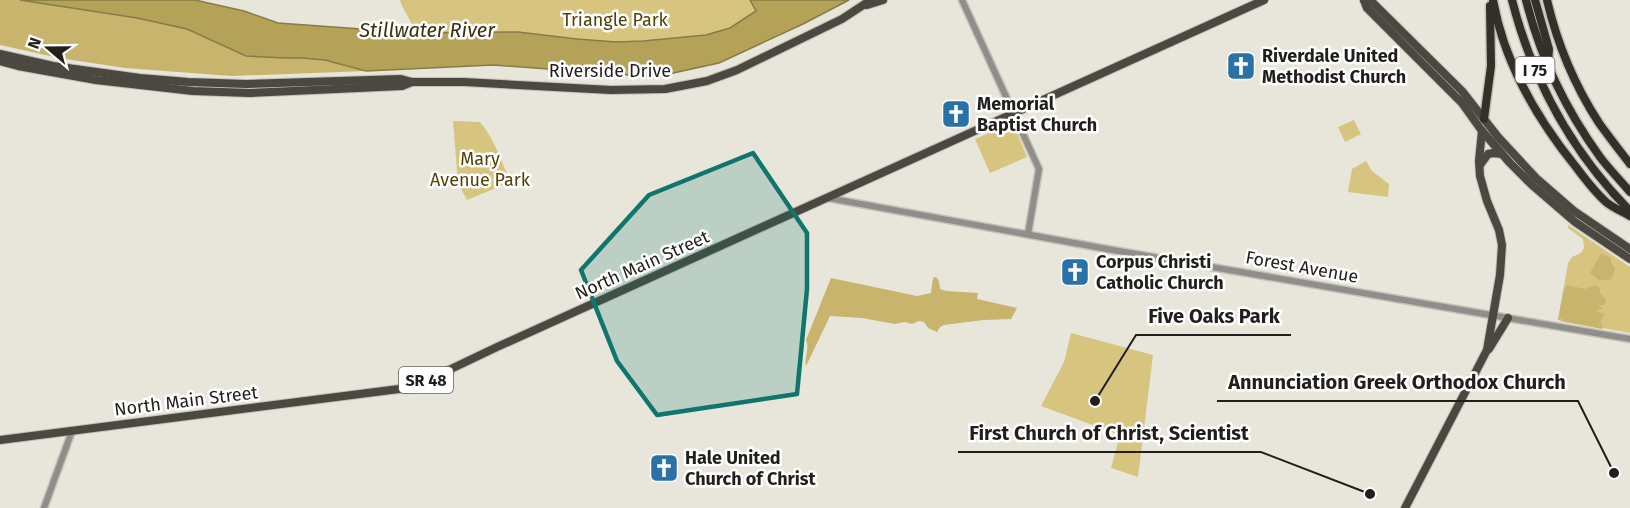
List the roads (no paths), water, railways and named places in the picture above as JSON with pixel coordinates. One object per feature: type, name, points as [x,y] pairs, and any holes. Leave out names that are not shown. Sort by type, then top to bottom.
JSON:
[{"type":"highway","points":[[1484,118],[1491,66],[1491,0]]},
{"type":"highway","points":[[1491,0],[1510,58],[1541,119],[1571,161],[1600,195],[1613,207],[1630,216]]},
{"type":"highway","name":"I 75","points":[[1512,0],[1529,56],[1559,120],[1583,157],[1630,211]]},
{"type":"highway","name":"I 75","points":[[1526,0],[1536,36],[1568,108],[1601,159],[1630,192]]},
{"type":"highway","points":[[1535,0],[1549,50],[1548,65]]},
{"type":"highway","points":[[1547,0],[1560,44],[1574,76],[1599,122],[1630,164]]},
{"type":"main road","name":"Riverside Drive","points":[[863,7],[871,0]]},
{"type":"main road","name":"Riverside Drive","points":[[0,54],[53,66],[188,82],[246,84],[402,79],[412,82],[464,82],[611,90],[665,89],[707,81],[737,70],[863,7],[884,0]]},
{"type":"main road","name":"North Main Street","points":[[0,440],[399,388],[409,389],[1264,0]]},
{"type":"main road","points":[[1364,0],[1372,2],[1462,91],[1517,158],[1548,189],[1584,218],[1630,249]]},
{"type":"main road","points":[[1364,0],[1367,9],[1462,103],[1482,131],[1532,186],[1563,213],[1630,258]]},
{"type":"main road","name":"Riverside Drive","points":[[0,61],[96,80],[193,91],[250,93],[402,86],[412,82]]},
{"type":"main road","points":[[1482,131],[1479,167],[1484,193],[1498,226],[1502,245],[1494,315],[1484,358]]},
{"type":"main road","points":[[1479,167],[1488,154],[1502,154]]},
{"type":"main road","points":[[1405,508],[1484,358],[1508,318]]},
{"type":"street","points":[[962,0],[1039,169],[1028,234]]},
{"type":"street","points":[[1482,131],[1484,118]]},
{"type":"street","name":"Forest Avenue","points":[[828,198],[1630,339]]},
{"type":"street","points":[[44,508],[72,431]]},
{"type":"place","name":"Riverdale United Methodist Church","points":[[1241,66]]},
{"type":"place","name":"Memorial Baptist Church","points":[[956,114]]},
{"type":"place","name":"Corpus Christi Catholic Church","points":[[1075,272]]},
{"type":"place","name":"Five Oaks Park","points":[[1095,401]]},
{"type":"place","name":"Hale United Church of Christ","points":[[664,468]]},
{"type":"place","name":"Annunciation Greek Orthodox Church","points":[[1614,473]]},
{"type":"place","name":"First Church of Christ, Scientist","points":[[1370,494]]},
{"type":"park label","name":"Triangle Park","points":[[615,20]]},
{"type":"park label","name":"Mary Avenue Park","points":[[480,169]]},
{"type":"water label","name":"Stillwater River","points":[[427,30]]}]
